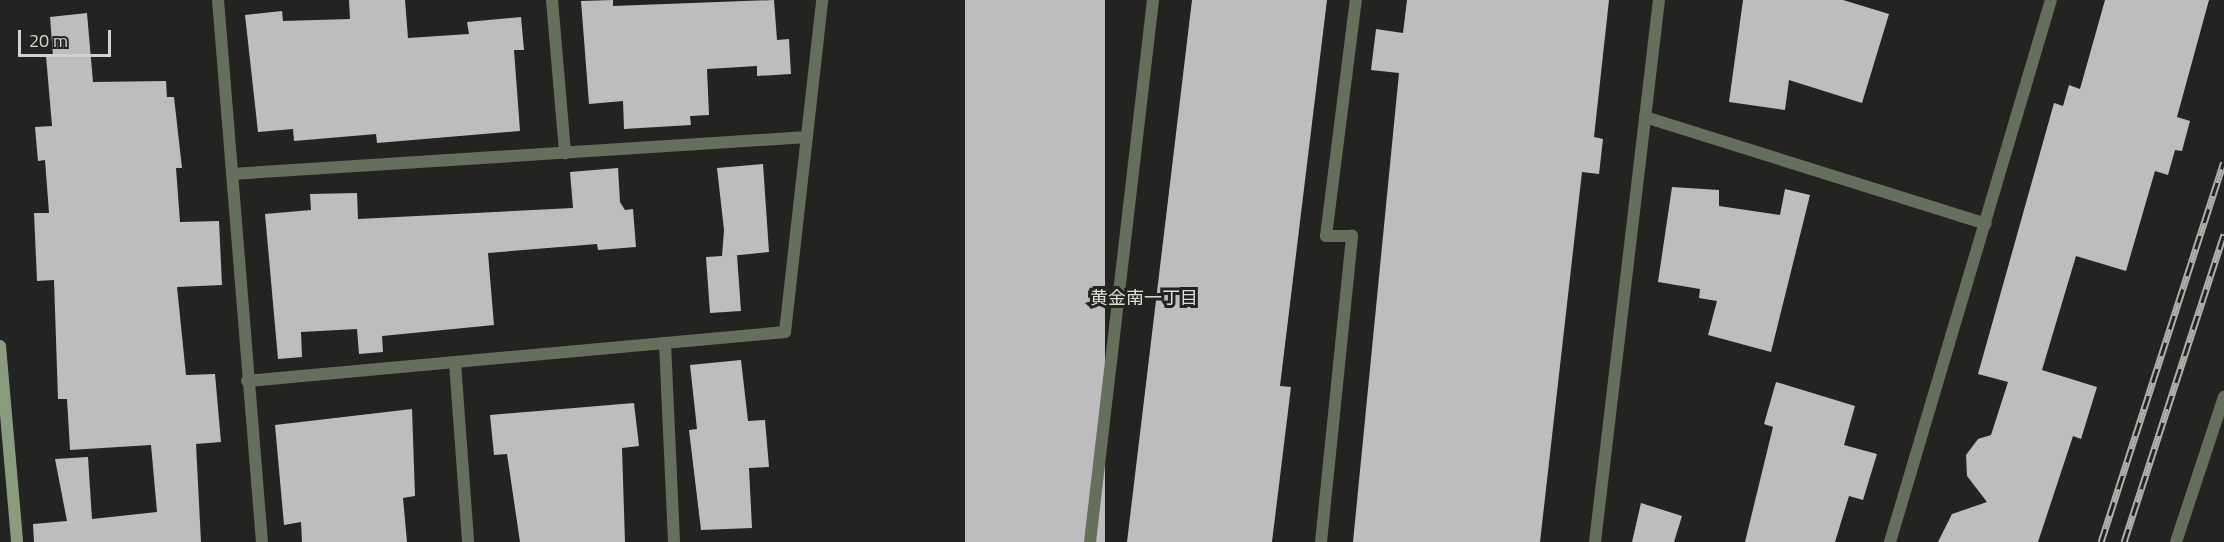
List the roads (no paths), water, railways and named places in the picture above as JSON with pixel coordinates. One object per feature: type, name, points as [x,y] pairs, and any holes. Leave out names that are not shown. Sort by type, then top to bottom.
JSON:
[{"type":"street","points":[[218,0],[262,542]]},
{"type":"street","points":[[552,0],[565,153]]},
{"type":"street","points":[[248,381],[785,332],[822,0]]},
{"type":"street","points":[[1090,542],[1153,0]]},
{"type":"street","points":[[1321,542],[1352,236],[1326,236],[1356,0]]},
{"type":"street","points":[[1595,542],[1659,0]]},
{"type":"street","points":[[1890,542],[2051,0]]},
{"type":"street","points":[[1644,117],[1986,224]]},
{"type":"street","points":[[232,174],[807,137]]},
{"type":"street","points":[[665,343],[674,542]]},
{"type":"street","points":[[0,346],[17,542]]},
{"type":"street","points":[[455,363],[468,542]]},
{"type":"street","points":[[2176,542],[2224,397]]},
{"type":"railway","points":[[2101,542],[2224,162]]},
{"type":"railway","points":[[2124,542],[2224,234]]},
{"type":"district","name":"黄金南一丁目","points":[[1144,298]]}]
